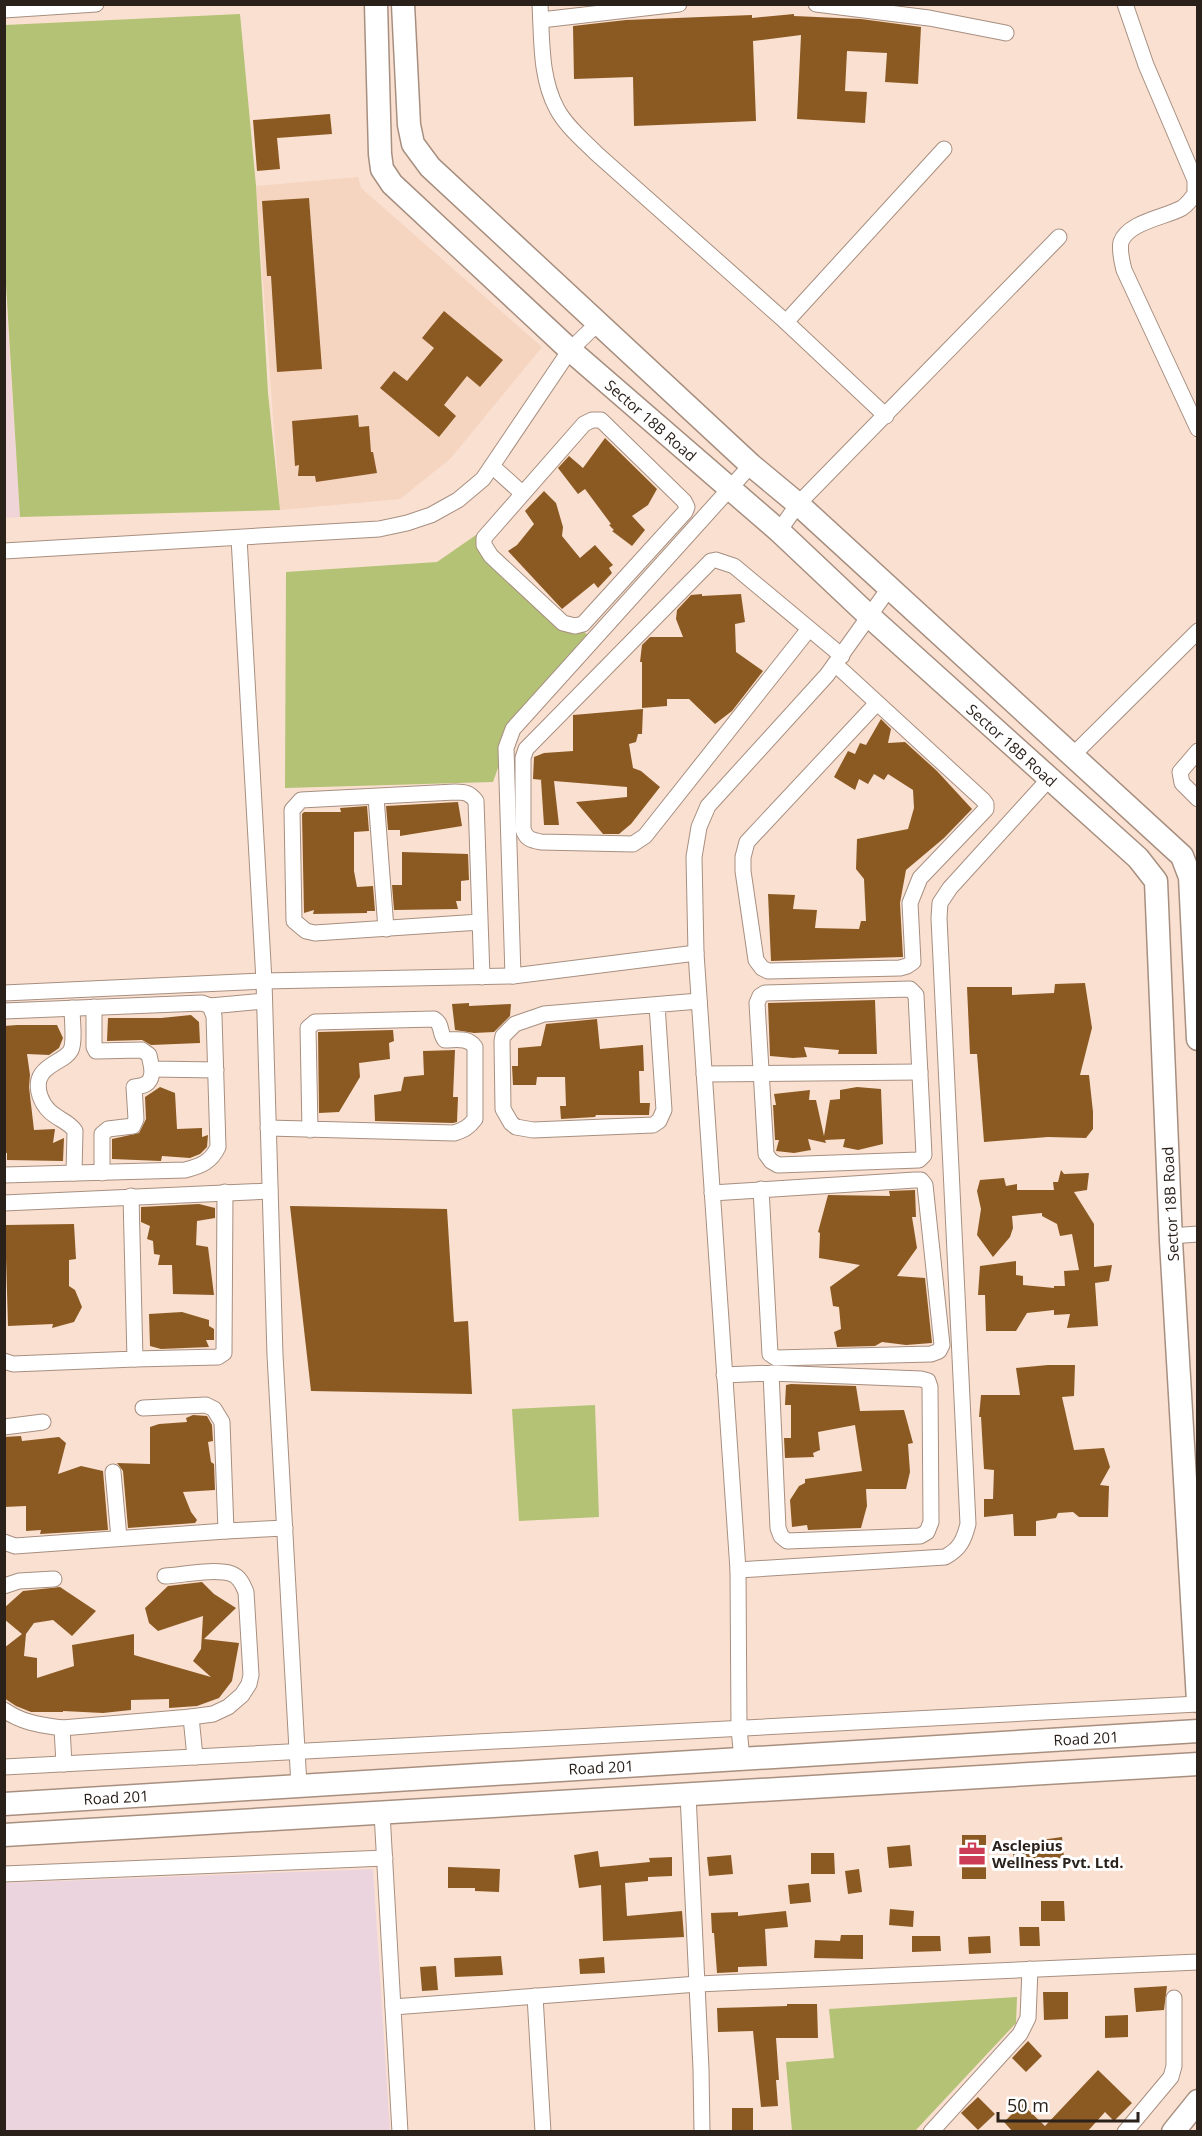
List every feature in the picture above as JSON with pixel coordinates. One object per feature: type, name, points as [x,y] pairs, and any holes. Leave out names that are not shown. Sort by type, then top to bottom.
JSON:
[{"type":"street","points":[[4,10],[96,4]]},
{"type":"street","name":"Sector 18B Road","points":[[376,4],[380,154],[382,169],[392,184],[570,350],[779,531],[868,615],[1138,858],[1156,881],[1171,1236],[1197,1702]]},
{"type":"street","points":[[403,4],[409,124],[413,144],[430,167],[751,465],[798,504],[1182,856],[1190,877],[1197,1039]]},
{"type":"street","points":[[678,4],[540,12],[543,66],[549,91],[558,111],[597,154],[786,322],[885,416]]},
{"type":"street","points":[[816,4],[930,11],[1006,33]]},
{"type":"street","points":[[1125,4],[1146,65],[1195,180],[1195,194],[1183,207],[1128,232],[1122,239],[1120,250],[1124,270],[1197,429]]},
{"type":"street","points":[[786,322],[944,149]]},
{"type":"street","points":[[779,531],[798,504],[1059,237]]},
{"type":"street","points":[[4,551],[379,529],[431,515],[458,500],[483,479],[570,350],[598,323]]},
{"type":"street","points":[[592,420],[600,420],[684,501],[687,507],[685,512],[583,624],[568,626],[490,556],[484,544],[487,532],[522,493],[584,424],[592,420]]},
{"type":"street","points":[[492,465],[522,493]]},
{"type":"street","points":[[513,976],[506,748],[513,729],[751,465]]},
{"type":"street","points":[[239,538],[264,981],[275,1355],[299,1786]]},
{"type":"street","points":[[809,629],[645,836],[633,844],[541,842],[529,839],[525,835],[523,829],[523,758],[526,749],[711,561],[716,560],[734,566],[809,629],[877,703],[986,804],[986,809],[920,878],[910,903],[913,962],[907,966],[768,970],[762,968],[756,960],[743,871],[743,857],[747,842],[877,703]]},
{"type":"street","points":[[742,1759],[739,1728],[738,1570],[696,953],[694,858],[699,827],[708,806],[838,660],[868,615],[890,588]]},
{"type":"street","points":[[1073,754],[1197,631]]},
{"type":"street","points":[[1197,751],[1180,772],[1182,783],[1197,799]]},
{"type":"street","points":[[738,1570],[945,1557],[958,1550],[965,1537],[968,1512],[939,939],[940,903],[950,888],[1049,779]]},
{"type":"street","points":[[480,922],[315,933],[298,926],[294,921],[290,817],[295,804],[301,800],[466,792],[472,797],[476,801],[482,976]]},
{"type":"street","points":[[376,797],[386,928]]},
{"type":"street","points":[[4,993],[264,981],[513,976],[696,953]]},
{"type":"street","points":[[910,989],[916,994],[920,1072],[923,1158],[919,1160],[778,1165],[766,1154],[757,1003],[760,996],[765,993],[910,989]]},
{"type":"street","points":[[4,1011],[202,1003],[210,1006],[264,1001]]},
{"type":"street","points":[[657,1005],[664,1110],[659,1122],[653,1125],[533,1130],[516,1126],[511,1122],[503,1109],[502,1041],[503,1036],[515,1023],[544,1014],[699,1001]]},
{"type":"street","points":[[4,1175],[185,1170],[201,1166],[209,1161],[218,1147],[214,1016],[210,1006]]},
{"type":"street","points":[[94,1007],[94,1047],[96,1051],[142,1050],[149,1055],[152,1069],[150,1082],[144,1086],[134,1087],[136,1119],[133,1126],[108,1129],[102,1134],[102,1173]]},
{"type":"street","points":[[72,1008],[72,1047],[67,1055],[48,1066],[39,1084],[40,1095],[50,1113],[75,1131],[74,1173]]},
{"type":"street","points":[[268,1128],[309,1130],[454,1133],[463,1131],[475,1119],[475,1047],[466,1040],[445,1040],[442,1037],[441,1025],[434,1019],[310,1024],[309,1130]]},
{"type":"street","points":[[152,1069],[216,1070]]},
{"type":"street","points":[[704,1074],[920,1072]]},
{"type":"street","points":[[712,1192],[921,1180],[925,1185],[942,1345],[939,1351],[931,1354],[776,1359],[770,1354],[761,1190]]},
{"type":"street","points":[[4,1203],[270,1191]]},
{"type":"street","points":[[4,1361],[13,1364],[218,1357],[224,1353],[225,1192]]},
{"type":"street","points":[[131,1196],[135,1359]]},
{"type":"street","points":[[1171,1236],[1197,1234]]},
{"type":"street","points":[[724,1375],[771,1373],[928,1381],[930,1387],[931,1522],[927,1532],[920,1536],[787,1541],[781,1536],[778,1528],[771,1373]]},
{"type":"street","points":[[143,1408],[206,1405],[219,1415],[222,1422],[226,1532]]},
{"type":"street","points":[[4,1427],[43,1422]]},
{"type":"street","points":[[113,1472],[119,1538]]},
{"type":"street","points":[[4,1542],[15,1546],[285,1528]]},
{"type":"street","points":[[4,1710],[15,1718],[37,1725],[62,1728],[192,1718],[213,1714],[228,1707],[242,1695],[251,1676],[246,1592],[243,1583],[234,1575],[220,1572],[165,1576]]},
{"type":"street","points":[[4,1586],[19,1581],[54,1579]]},
{"type":"street","points":[[4,1767],[1197,1702]]},
{"type":"street","points":[[192,1718],[195,1757]]},
{"type":"street","points":[[62,1728],[64,1764]]},
{"type":"street","name":"Road 201","points":[[4,1804],[1197,1731]]},
{"type":"street","name":"Road 201","points":[[4,1835],[1197,1764]]},
{"type":"street","points":[[688,1794],[698,1984],[702,2132]]},
{"type":"street","points":[[382,1813],[400,2132]]},
{"type":"street","points":[[4,1874],[385,1858]]},
{"type":"street","points":[[393,2007],[698,1984],[1197,1962]]},
{"type":"street","points":[[931,2132],[1020,2034],[1028,2018],[1030,1969]]},
{"type":"street","points":[[536,1996],[543,2132]]},
{"type":"street","points":[[1125,2132],[1171,2077],[1174,2066],[1174,1998]]},
{"type":"street","points":[[1173,2132],[1197,2101]]},
{"type":"shaded area","points":[[358,177],[361,188],[542,347],[450,459],[400,499],[280,510],[256,186]]},
{"type":"shaded area","points":[[4,268],[20,517],[5,518],[4,518]]},
{"type":"shaded area","points":[[373,1869],[390,2131],[5,2131],[5,1883]]},
{"type":"green space","points":[[240,14],[256,186],[268,393],[280,510],[20,517],[5,268],[5,25]]},
{"type":"green space","points":[[476,535],[591,638],[512,728],[493,782],[285,788],[286,572],[437,562]]},
{"type":"green space","points":[[595,1405],[599,1517],[519,1521],[512,1409]]},
{"type":"green space","points":[[1017,1997],[1016,2023],[915,2131],[792,2131],[786,2062],[834,2058],[829,2009]]},
{"type":"building","points":[[794,14],[794,16],[861,19],[921,27],[918,84],[885,82],[887,53],[847,51],[845,91],[867,92],[865,123],[797,119],[801,35],[753,41],[756,121],[634,126],[633,77],[574,79],[573,26],[626,20],[752,15],[752,18]]},
{"type":"building","points":[[330,114],[332,134],[277,138],[280,169],[257,171],[253,120]]},
{"type":"building","points":[[309,198],[322,369],[277,372],[271,276],[267,276],[262,201]]},
{"type":"building","points":[[444,311],[503,360],[480,387],[467,376],[444,405],[456,416],[439,437],[380,388],[394,371],[407,381],[434,348],[422,338]]},
{"type":"building","points":[[358,415],[359,427],[369,426],[371,452],[373,452],[377,473],[316,482],[315,476],[298,476],[299,465],[295,466],[292,421]]},
{"type":"building","points":[[605,438],[657,489],[648,505],[632,516],[645,530],[632,546],[612,531],[614,530],[609,525],[611,524],[585,489],[578,494],[558,468],[569,456],[583,468]]},
{"type":"building","points":[[544,491],[556,503],[563,527],[562,536],[580,558],[595,545],[613,565],[609,568],[612,573],[598,588],[594,583],[562,609],[508,551],[517,545],[534,524],[525,511]]},
{"type":"building","points":[[702,594],[702,596],[741,594],[745,622],[735,624],[736,652],[763,671],[732,711],[715,724],[689,699],[667,699],[667,706],[642,708],[642,662],[640,662],[642,645],[650,637],[683,637],[676,619],[677,610],[691,595]]},
{"type":"building","points":[[643,709],[642,734],[638,734],[636,742],[629,744],[633,768],[641,771],[660,787],[631,824],[619,834],[603,834],[576,802],[627,797],[627,787],[554,781],[559,825],[544,825],[541,780],[543,780],[533,779],[534,757],[544,753],[573,751],[573,715]]},
{"type":"building","points":[[881,719],[891,729],[888,743],[905,742],[937,771],[972,809],[944,838],[906,870],[900,903],[903,957],[771,961],[768,894],[795,895],[793,909],[817,910],[815,928],[859,929],[861,921],[866,921],[864,879],[856,869],[857,839],[908,829],[914,808],[913,790],[888,774],[884,780],[874,774],[868,784],[859,779],[855,790],[834,777],[848,751],[855,754],[860,743],[866,745]]},
{"type":"building","points":[[458,802],[462,826],[400,836],[400,830],[388,830],[386,806]]},
{"type":"building","points":[[367,806],[369,831],[354,832],[354,871],[357,887],[373,886],[375,911],[313,914],[314,910],[304,913],[302,814],[304,812],[341,812],[340,808]]},
{"type":"building","points":[[402,852],[468,854],[469,880],[461,881],[461,901],[456,901],[458,909],[394,910],[392,885],[402,885]]},
{"type":"building","points":[[1085,983],[1092,1028],[1080,1075],[1089,1075],[1093,1129],[1086,1138],[1048,1137],[984,1142],[977,1054],[970,1054],[967,987],[1012,987],[1012,995],[1054,993],[1055,984]]},
{"type":"building","points":[[875,1000],[877,1054],[838,1054],[839,1050],[804,1047],[807,1057],[770,1056],[768,1003]]},
{"type":"building","points":[[469,1003],[469,1006],[511,1004],[510,1016],[494,1032],[474,1033],[455,1030],[452,1004]]},
{"type":"building","points":[[191,1015],[199,1022],[200,1043],[151,1045],[142,1040],[107,1041],[108,1018],[161,1018]]},
{"type":"building","points":[[597,1019],[600,1049],[643,1045],[644,1071],[639,1071],[640,1103],[650,1103],[649,1115],[596,1115],[595,1117],[561,1119],[560,1106],[566,1106],[565,1077],[537,1077],[536,1085],[513,1085],[512,1066],[518,1066],[518,1048],[541,1046],[546,1024]]},
{"type":"building","points":[[57,1025],[63,1038],[59,1048],[49,1055],[27,1054],[34,1130],[55,1129],[53,1143],[64,1138],[63,1161],[7,1160],[7,1153],[4,1153],[4,1129],[6,1129],[4,1026]]},
{"type":"building","points":[[393,1030],[394,1041],[389,1043],[390,1059],[359,1063],[360,1077],[339,1112],[319,1113],[318,1032]]},
{"type":"building","points":[[455,1050],[453,1097],[458,1097],[457,1122],[375,1121],[374,1095],[401,1091],[404,1077],[424,1075],[423,1051]]},
{"type":"building","points":[[160,1087],[175,1093],[177,1129],[202,1128],[202,1137],[208,1135],[207,1147],[200,1154],[190,1158],[162,1156],[161,1161],[112,1159],[112,1139],[139,1133],[146,1119],[145,1097]]},
{"type":"building","points":[[857,1087],[881,1089],[883,1144],[858,1150],[843,1147],[845,1139],[825,1140],[826,1143],[808,1139],[811,1150],[794,1153],[776,1151],[779,1140],[775,1140],[774,1094],[810,1090],[809,1100],[816,1100],[824,1136],[830,1100],[840,1099],[840,1090]]},
{"type":"building","points":[[1061,1170],[1064,1174],[1089,1173],[1087,1190],[1074,1192],[1094,1224],[1094,1267],[1112,1265],[1109,1281],[1095,1283],[1098,1326],[1067,1328],[1070,1314],[1054,1315],[1054,1310],[1027,1313],[1016,1331],[986,1331],[985,1295],[978,1295],[980,1266],[1016,1261],[1016,1275],[1023,1276],[1023,1285],[1054,1288],[1054,1286],[1065,1286],[1064,1271],[1079,1270],[1072,1234],[1060,1236],[1057,1224],[1042,1216],[1042,1213],[1012,1216],[1013,1228],[1010,1237],[993,1257],[977,1235],[981,1209],[977,1191],[980,1180],[1004,1178],[1006,1186],[1017,1184],[1017,1190],[1054,1190],[1053,1182],[1058,1182]]},
{"type":"building","points":[[915,1190],[916,1217],[912,1217],[917,1248],[897,1276],[925,1278],[932,1343],[906,1345],[882,1342],[875,1346],[837,1347],[834,1332],[841,1329],[839,1307],[833,1306],[830,1287],[860,1265],[819,1258],[820,1233],[818,1232],[828,1195],[890,1196],[889,1191]]},
{"type":"building","points":[[199,1204],[215,1208],[215,1218],[197,1221],[196,1245],[208,1247],[214,1295],[173,1294],[172,1265],[158,1265],[160,1255],[154,1254],[153,1241],[147,1239],[150,1226],[141,1222],[141,1207]]},
{"type":"building","points":[[290,1206],[447,1209],[454,1322],[468,1321],[472,1394],[311,1391]]},
{"type":"building","points":[[74,1224],[76,1259],[69,1260],[69,1286],[75,1290],[82,1307],[74,1322],[52,1328],[53,1324],[8,1326],[5,1225]]},
{"type":"building","points":[[182,1312],[209,1320],[209,1326],[214,1329],[214,1340],[206,1340],[209,1347],[161,1349],[150,1346],[149,1314]]},
{"type":"building","points":[[1075,1365],[1074,1396],[1062,1397],[1074,1450],[1104,1448],[1110,1467],[1100,1485],[1109,1486],[1108,1517],[1079,1517],[1073,1512],[1058,1513],[1056,1518],[1036,1521],[1036,1536],[1014,1536],[1013,1514],[984,1517],[984,1499],[993,1499],[994,1470],[984,1469],[981,1417],[979,1417],[981,1395],[1020,1395],[1016,1368]]},
{"type":"building","points":[[786,1385],[856,1386],[860,1411],[904,1410],[913,1443],[908,1444],[910,1472],[906,1489],[866,1489],[867,1506],[861,1528],[808,1530],[807,1525],[792,1527],[790,1500],[799,1486],[805,1483],[805,1479],[862,1471],[855,1425],[818,1432],[820,1450],[813,1453],[814,1457],[785,1458],[784,1438],[791,1438],[791,1405],[785,1405]]},
{"type":"building","points":[[193,1415],[207,1416],[212,1425],[213,1441],[208,1442],[211,1462],[214,1464],[215,1490],[183,1492],[197,1520],[195,1523],[128,1528],[123,1471],[117,1463],[150,1464],[150,1427],[187,1422],[186,1418]]},
{"type":"building","points":[[21,1436],[22,1441],[59,1437],[66,1443],[58,1474],[81,1466],[103,1471],[108,1530],[40,1534],[41,1530],[26,1531],[26,1506],[4,1507],[4,1437]]},
{"type":"building","points":[[202,1582],[214,1594],[236,1608],[204,1639],[239,1643],[232,1681],[219,1698],[197,1706],[169,1708],[169,1699],[131,1700],[131,1710],[103,1713],[31,1712],[4,1698],[4,1648],[22,1634],[4,1619],[4,1608],[23,1591],[60,1587],[96,1611],[72,1636],[53,1620],[34,1623],[26,1634],[24,1656],[37,1658],[37,1678],[74,1666],[72,1645],[134,1634],[134,1655],[211,1677],[193,1661],[201,1649],[203,1616],[158,1631],[149,1623],[145,1608],[168,1586]]},
{"type":"building","points":[[962,1835],[986,1835],[986,1879],[962,1879]]},
{"type":"building","points":[[1062,1837],[1064,1858],[1014,1863],[1012,1844]]},
{"type":"building","points":[[910,1845],[912,1866],[889,1868],[887,1847]]},
{"type":"building","points":[[598,1851],[600,1867],[650,1862],[649,1858],[672,1857],[672,1876],[648,1877],[648,1881],[625,1883],[627,1916],[682,1911],[684,1937],[603,1941],[601,1885],[579,1888],[574,1855]]},
{"type":"building","points":[[811,1853],[834,1853],[835,1874],[811,1874]]},
{"type":"building","points":[[731,1855],[733,1874],[709,1876],[707,1857]]},
{"type":"building","points":[[448,1867],[500,1869],[499,1892],[475,1891],[475,1888],[448,1888]]},
{"type":"building","points":[[859,1869],[862,1892],[848,1894],[845,1871]]},
{"type":"building","points":[[809,1883],[811,1902],[790,1904],[788,1885]]},
{"type":"building","points":[[1041,1901],[1064,1901],[1065,1921],[1041,1921]]},
{"type":"building","points":[[890,1909],[914,1911],[913,1927],[889,1925]]},
{"type":"building","points":[[786,1911],[788,1927],[765,1929],[767,1966],[738,1967],[738,1972],[717,1973],[711,1913],[738,1912],[738,1916]]},
{"type":"building","points":[[1019,1927],[1039,1927],[1040,1946],[1020,1946]]},
{"type":"building","points":[[841,1935],[863,1935],[863,1959],[814,1958],[815,1940],[840,1941]]},
{"type":"building","points":[[912,1936],[940,1936],[941,1951],[912,1952]]},
{"type":"building","points":[[990,1936],[991,1953],[969,1954],[968,1937]]},
{"type":"building","points":[[501,1956],[503,1975],[455,1977],[454,1958]]},
{"type":"building","points":[[604,1957],[605,1973],[580,1974],[579,1959]]},
{"type":"building","points":[[436,1966],[438,1990],[422,1991],[420,1967]]},
{"type":"building","points":[[1167,1986],[1164,2010],[1136,2012],[1134,1988]]},
{"type":"building","points":[[1043,1992],[1068,1992],[1068,2019],[1044,2020]]},
{"type":"building","points":[[787,2004],[817,2004],[818,2038],[776,2038],[778,2106],[761,2107],[753,2031],[718,2032],[717,2008],[787,2006]]},
{"type":"building","points":[[1128,2015],[1128,2037],[1105,2038],[1105,2016]]},
{"type":"building","points":[[1028,2041],[1042,2056],[1026,2072],[1012,2058]]},
{"type":"building","points":[[1098,2070],[1132,2103],[1114,2121],[1105,2112],[1087,2132],[1013,2132],[1004,2122],[1022,2104],[1045,2126]]},
{"type":"building","points":[[978,2097],[995,2114],[978,2130],[961,2113]]},
{"type":"building","points":[[732,2108],[753,2108],[753,2132],[732,2132]]},
{"type":"place","name":"Asclepius Wellness Pvt. Ltd.","points":[[972,1854]]}]
